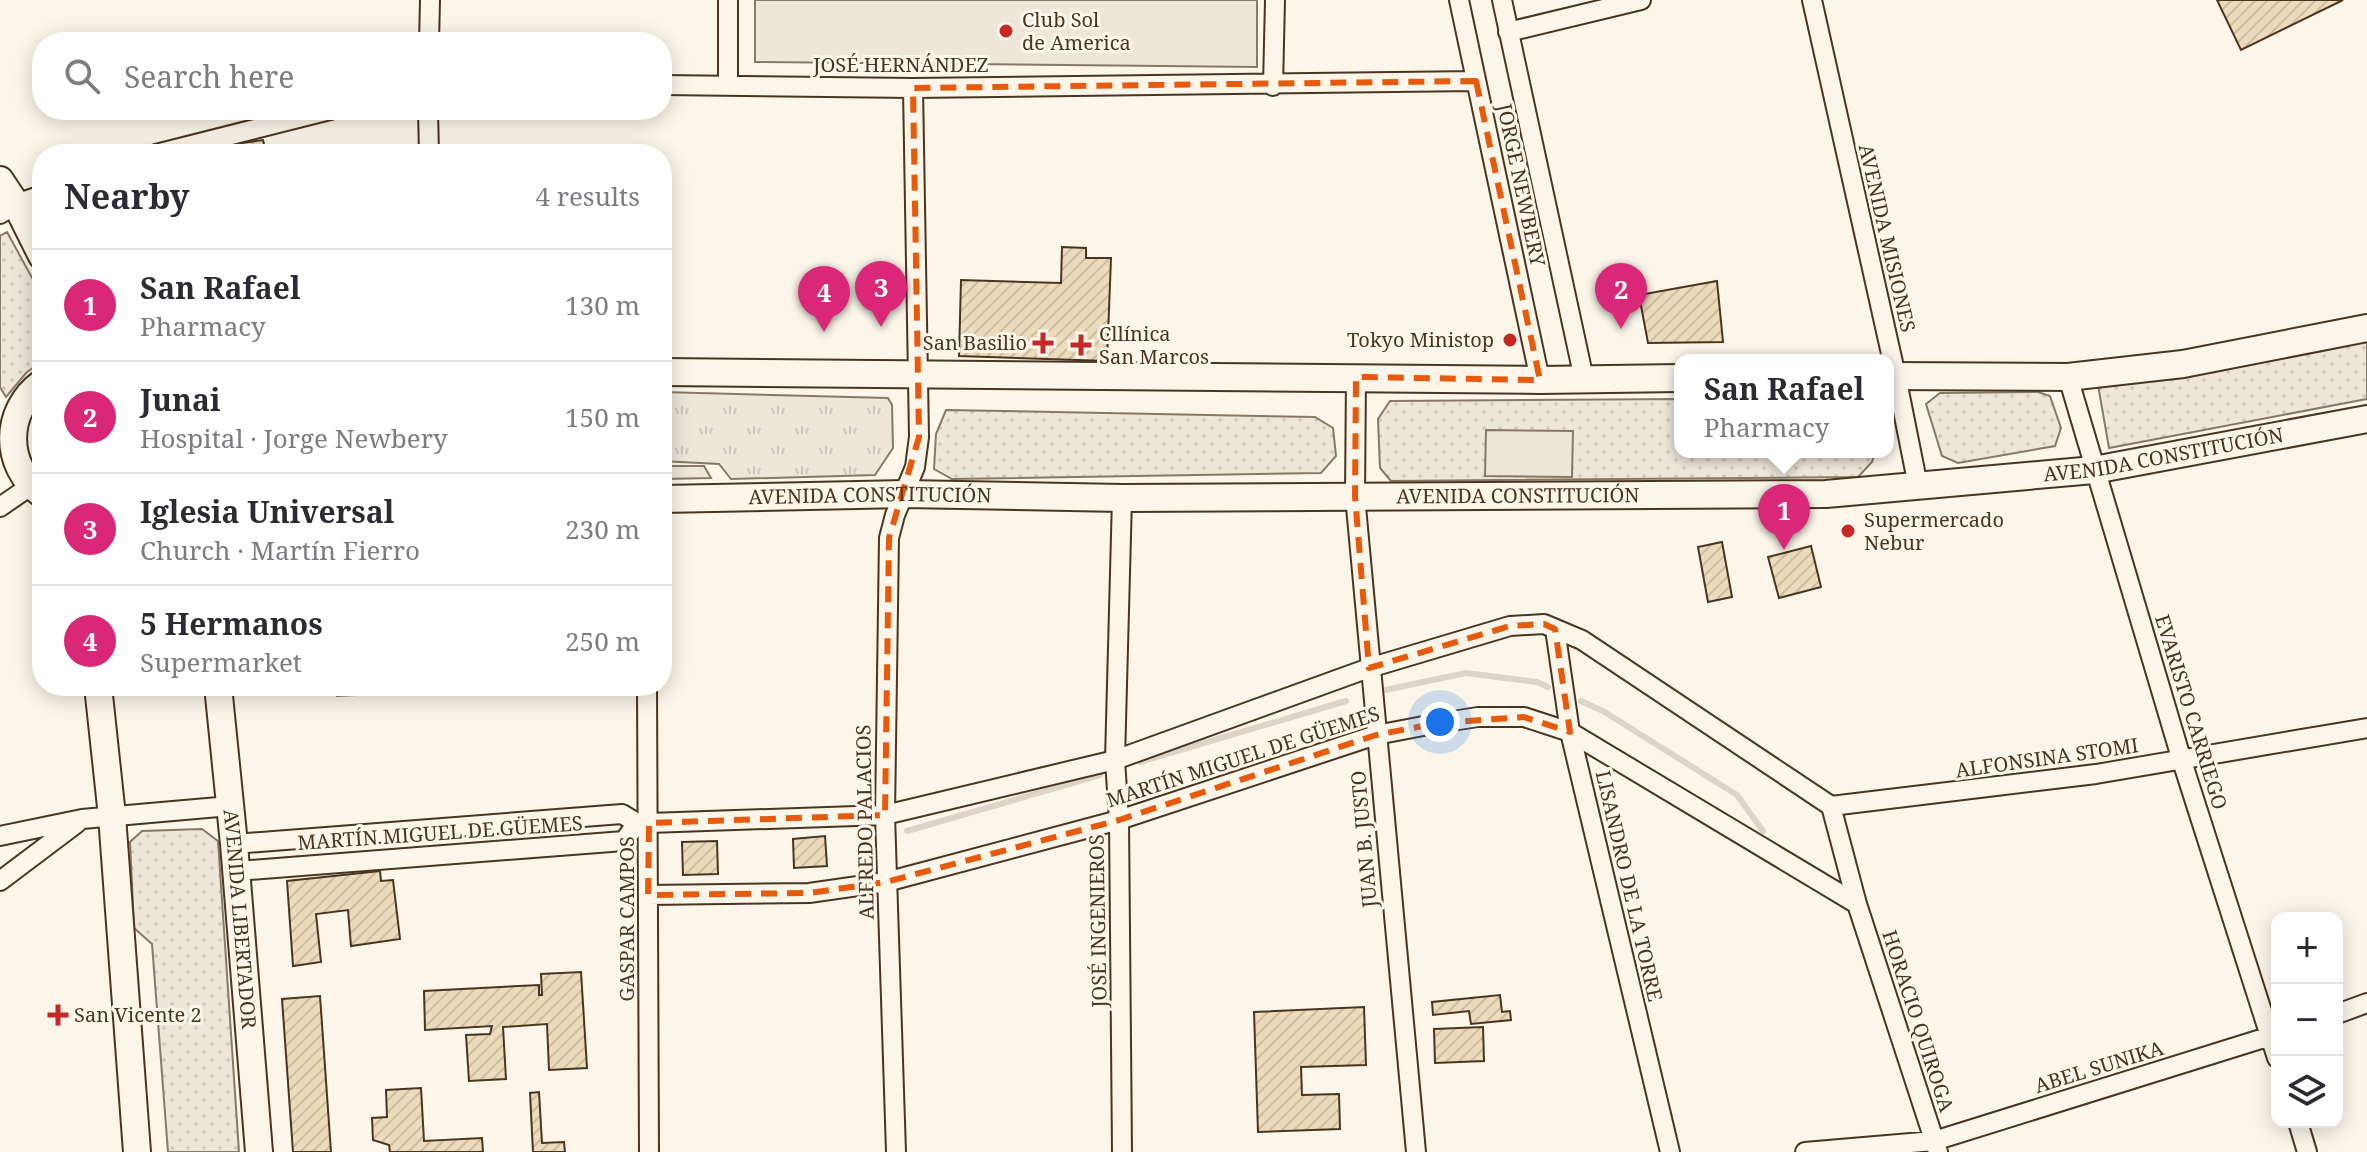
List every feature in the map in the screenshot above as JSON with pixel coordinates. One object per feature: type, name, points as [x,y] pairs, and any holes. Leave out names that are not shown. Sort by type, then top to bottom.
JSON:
[{"type":"main road","points":[[0,180],[8,209],[32,242]]},
{"type":"main road","points":[[1894,376],[2068,377],[2183,364],[2367,328]]},
{"type":"main road","points":[[672,372],[1540,380],[1674,378]]},
{"type":"main road","points":[[32,392],[23,400],[6,432],[17,466],[32,484]]},
{"type":"main road","name":"AVENIDA CONSTITUCIÓN","points":[[672,499],[905,494],[1122,498],[1826,494],[2094,470],[2367,419]]},
{"type":"main road","points":[[99,696],[112,816],[137,1152]]},
{"type":"main road","name":"AVENIDA LIBERTADOR","points":[[219,696],[237,871],[259,1152]]},
{"type":"street","points":[[429,32],[430,0]]},
{"type":"street","points":[[728,0],[728,84]]},
{"type":"street","points":[[1273,86],[1275,0]]},
{"type":"street","name":"JORGE NEWBERY","points":[[1459,0],[1540,380]]},
{"type":"street","name":"JORGE NEWBERY","points":[[1502,0],[1584,379]]},
{"type":"street","points":[[1508,32],[1641,0]]},
{"type":"street","name":"AVENIDA MISIONES","points":[[1812,0],[1887,354]]},
{"type":"street","name":"JOSÉ HERNÁNDEZ","points":[[672,85],[913,88],[1273,86],[1476,81]]},
{"type":"street","name":"ALFREDO PALACIOS","points":[[896,1152],[885,815],[889,538],[915,467],[919,437],[913,88]]},
{"type":"street","points":[[196,144],[290,120]]},
{"type":"street","points":[[428,120],[429,144]]},
{"type":"street","points":[[8,209],[32,199]]},
{"type":"street","name":"JUAN B. JUSTO","points":[[1356,377],[1355,496],[1416,1152]]},
{"type":"street","name":"EVARISTO CARRIEGO","points":[[2068,377],[2182,761],[2271,1027]]},
{"type":"street","name":"AVENIDA MISIONES","points":[[1894,384],[1918,486]]},
{"type":"street","points":[[0,507],[32,496]]},
{"type":"street","name":"JOSÉ INGENIEROS","points":[[1122,498],[1115,760],[1119,820],[1122,1152]]},
{"type":"street","name":"MARTÍN MIGUEL DE GÜEMES","points":[[234,844],[622,814],[643,823],[885,815],[1115,760],[1369,668],[1510,626],[1544,624],[1582,640],[1831,806]]},
{"type":"street","name":"LISANDRO DE LA TORRE","points":[[1555,629],[1570,732],[1670,1152]]},
{"type":"street","name":"GASPAR CAMPOS","points":[[647,696],[643,823],[648,895],[649,1152]]},
{"type":"street","name":"MARTÍN MIGUEL DE GÜEMES","points":[[648,895],[809,893],[886,882],[1119,820],[1376,735],[1478,717],[1524,717],[1570,732],[1857,904]]},
{"type":"street","name":"ALFONSINA STOMI","points":[[1831,806],[2081,776],[2367,728]]},
{"type":"street","points":[[0,836],[82,819],[230,806]]},
{"type":"street","points":[[1831,806],[1857,904]]},
{"type":"street","points":[[0,881],[82,819]]},
{"type":"street","name":"MARTÍN MIGUEL DE GÜEMES","points":[[237,871],[624,841],[643,823]]},
{"type":"street","name":"HORACIO QUIROGA","points":[[1857,904],[1936,1147]]},
{"type":"street","points":[[2343,1012],[2367,1003]]},
{"type":"street","name":"ABEL SUNIKA","points":[[1912,1152],[1936,1147],[2271,1037]]},
{"type":"street","points":[[2300,1128],[2307,1152]]},
{"type":"street","name":"ABEL SUNIKA","points":[[1805,1152],[1936,1147]]},
{"type":"highlighted area","points":[[1476,81],[1540,380],[1356,377],[1355,496],[1369,668],[1510,626],[1544,624],[1555,629],[1570,732],[1524,717],[1439,723],[1376,735],[1119,820],[886,882],[809,893],[648,895],[649,823],[885,815],[889,538],[919,437],[913,88]]},
{"type":"green space","name":"Club Sol de America","points":[[755,0],[1257,0],[1257,67],[755,62]]},
{"type":"green space","points":[[7,232],[32,278],[32,368],[6,397],[0,387],[0,236]]},
{"type":"green space","points":[[2367,340],[2367,399],[2109,448],[2098,385],[2174,379]]},
{"type":"green space","points":[[672,392],[888,398],[892,405],[893,448],[875,475],[731,479],[719,464],[672,462]]},
{"type":"green space","points":[[2038,392],[2050,396],[2061,428],[2055,446],[1958,463],[1942,456],[1926,404],[1940,393]]},
{"type":"green space","points":[[1674,399],[1674,458],[1873,458],[1858,477],[1391,481],[1380,468],[1378,419],[1390,401]]},
{"type":"green space","points":[[946,410],[1315,417],[1333,428],[1336,456],[1321,473],[952,479],[934,469],[936,434]]},
{"type":"green space","points":[[1486,430],[1573,431],[1572,477],[1485,476]]},
{"type":"green space","points":[[202,829],[218,841],[239,1152],[168,1152],[152,944],[134,928],[130,842],[142,831]]},
{"type":"shaded area","points":[[672,466],[704,466],[711,478],[672,479]]},
{"type":"building","points":[[2217,0],[2343,0],[2241,50]]},
{"type":"building","points":[[263,140],[264,144],[236,144]]},
{"type":"building","points":[[1062,247],[1086,248],[1086,258],[1111,258],[1107,361],[959,356],[961,280],[1061,283]]},
{"type":"building","points":[[1717,281],[1723,342],[1648,343],[1639,295]]},
{"type":"building","points":[[1722,542],[1732,597],[1708,602],[1698,547]]},
{"type":"building","points":[[1811,546],[1821,587],[1779,598],[1768,557]]},
{"type":"building","points":[[825,836],[827,866],[794,868],[793,839]]},
{"type":"building","points":[[717,841],[718,874],[683,875],[682,842]]},
{"type":"building","points":[[380,871],[381,881],[393,880],[400,939],[351,946],[348,910],[316,914],[321,962],[293,966],[287,881]]},
{"type":"building","points":[[581,972],[587,1068],[549,1070],[547,1024],[503,1027],[506,1079],[469,1081],[466,1035],[490,1034],[492,1026],[425,1030],[424,991],[539,985],[539,995],[542,995],[541,974]]},
{"type":"building","points":[[1500,995],[1502,1012],[1510,1011],[1511,1020],[1471,1024],[1469,1011],[1433,1015],[1432,1002]]},
{"type":"building","points":[[320,996],[331,1152],[293,1152],[282,999]]},
{"type":"building","points":[[1364,1007],[1366,1065],[1301,1067],[1302,1095],[1339,1094],[1340,1129],[1258,1132],[1254,1012]]},
{"type":"building","points":[[1483,1027],[1484,1061],[1435,1063],[1434,1029]]},
{"type":"building","points":[[421,1088],[424,1141],[482,1138],[483,1152],[390,1152],[389,1145],[373,1140],[372,1118],[387,1117],[386,1090]]},
{"type":"building","points":[[539,1092],[542,1143],[564,1142],[565,1152],[533,1152],[530,1093]]},
{"type":"waterway","points":[[1385,690],[1466,673],[1537,682],[1548,687]]},
{"type":"waterway","points":[[1140,762],[1346,701]]},
{"type":"waterway","points":[[1581,701],[1603,711],[1737,795],[1763,831]]},
{"type":"waterway","points":[[907,831],[1100,775]]},
{"type":"place","name":"Club Sol de America","points":[[1006,31]]},
{"type":"place","name":"Iglesia Universal","points":[[881,327]]},
{"type":"place","name":"Junai","points":[[1621,329]]},
{"type":"place","name":"5 Hermanos","points":[[824,332]]},
{"type":"place","name":"Tokyo Ministop","points":[[1510,340]]},
{"type":"place","name":"San Basilio","points":[[1043,343]]},
{"type":"place","name":"Cllínica San Marcos","points":[[1081,345]]},
{"type":"place","name":"Supermercado Nebur","points":[[1848,531]]},
{"type":"place","name":"San Rafael","points":[[1784,550]]},
{"type":"place","name":"San Vicente 2","points":[[58,1015]]}]
